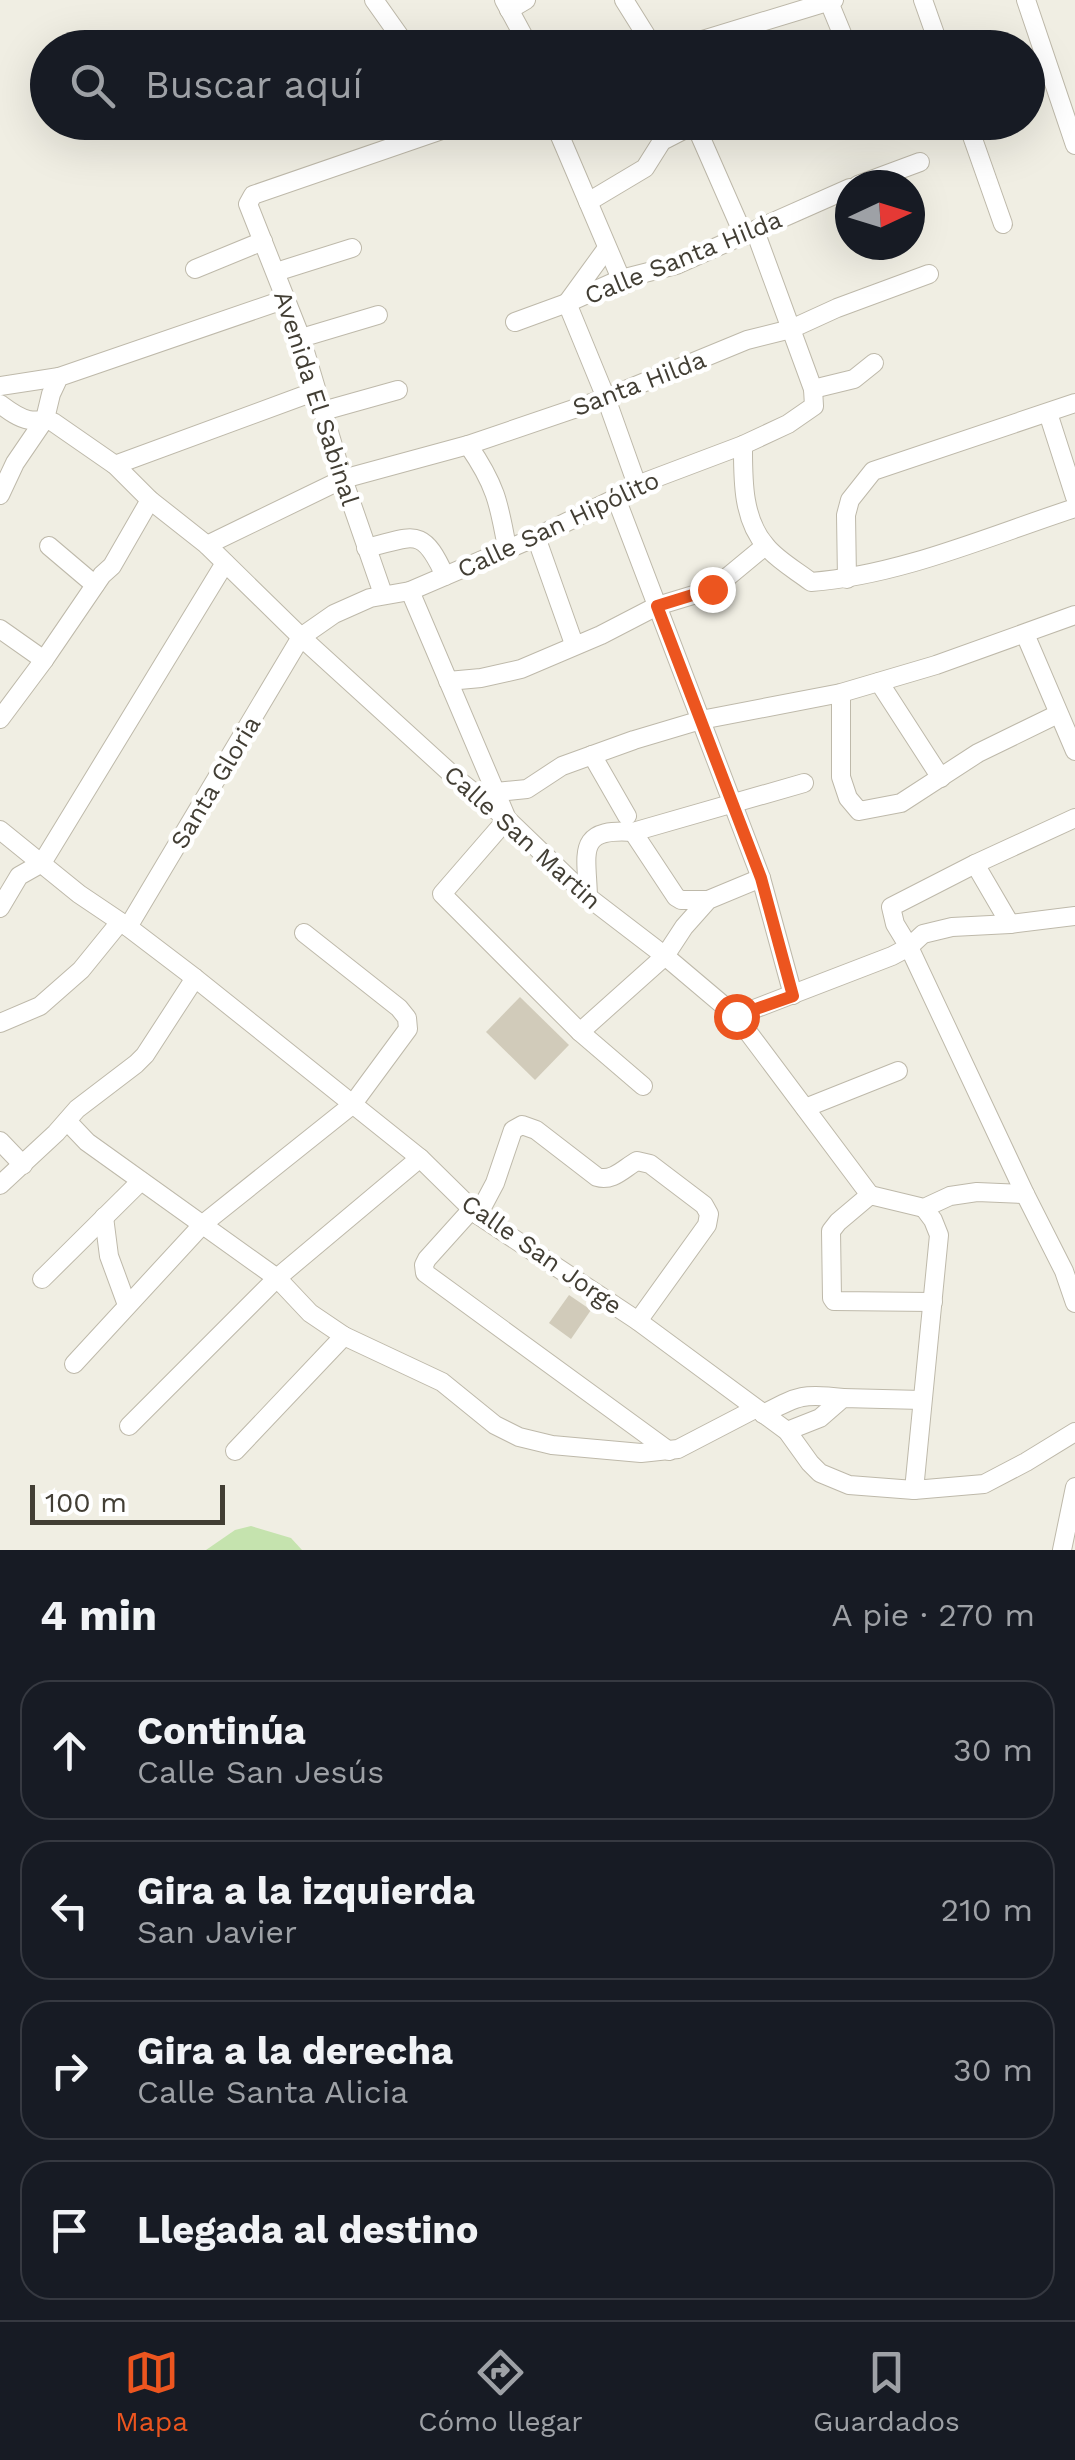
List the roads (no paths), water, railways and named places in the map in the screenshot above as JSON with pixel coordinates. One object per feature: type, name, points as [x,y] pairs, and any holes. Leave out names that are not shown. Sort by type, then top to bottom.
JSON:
[{"type":"street","points":[[374,0],[395,30]]},
{"type":"street","points":[[520,30],[506,5],[526,0]]},
{"type":"street","points":[[624,0],[643,30]]},
{"type":"street","points":[[924,0],[934,30]]},
{"type":"street","points":[[1026,0],[1036,30]]},
{"type":"street","points":[[736,30],[832,1],[842,30]]},
{"type":"street","points":[[1045,56],[1075,144]]},
{"type":"street","name":"Avenida El Sabinal","points":[[384,594],[343,479],[301,338],[248,204],[253,195],[399,140]]},
{"type":"street","points":[[562,140],[621,279]]},
{"type":"street","points":[[588,202],[646,168],[662,140]]},
{"type":"street","points":[[702,140],[791,329],[814,397]]},
{"type":"street","points":[[974,140],[1004,224]]},
{"type":"street","points":[[898,170],[920,162]]},
{"type":"street","name":"Calle Santa Hilda","points":[[515,322],[621,279],[676,264],[835,195]]},
{"type":"street","points":[[195,269],[263,241]]},
{"type":"street","points":[[276,272],[352,248]]},
{"type":"street","points":[[607,248],[568,303],[637,484]]},
{"type":"street","name":"Santa Hilda","points":[[208,545],[343,479],[468,446],[606,398],[747,340],[791,329],[930,274]]},
{"type":"street","points":[[0,386],[59,377],[286,299]]},
{"type":"street","points":[[301,338],[378,315]]},
{"type":"street","name":"Calle San Hipólito","points":[[302,637],[334,614],[370,598],[410,591],[536,537],[637,484],[744,445],[788,424],[814,397],[854,380],[874,363]]},
{"type":"street","points":[[0,495],[15,463],[45,419],[59,377]]},
{"type":"street","points":[[324,410],[398,390]]},
{"type":"street","points":[[115,465],[316,391]]},
{"type":"street","points":[[847,579],[846,515],[850,500],[873,470],[1075,403]]},
{"type":"street","name":"Calle San Martin","points":[[0,404],[20,418],[45,419],[115,465],[150,500],[208,545],[302,637],[588,896],[736,1016],[870,1196]]},
{"type":"street","points":[[1048,413],[1075,497]]},
{"type":"street","points":[[744,445],[742,488],[753,522],[765,546],[811,582],[847,579],[915,561],[1075,508]]},
{"type":"street","points":[[468,446],[490,478],[501,512],[506,548]]},
{"type":"street","points":[[616,498],[761,878],[793,996]]},
{"type":"street","points":[[0,719],[95,584],[112,566],[150,500]]},
{"type":"street","points":[[536,537],[574,644]]},
{"type":"street","points":[[366,548],[411,538],[420,540],[433,549],[445,576]]},
{"type":"street","points":[[49,546],[95,584]]},
{"type":"street","points":[[448,681],[521,669],[657,606],[712,589],[765,546]]},
{"type":"street","points":[[0,908],[20,876],[42,864],[226,562]]},
{"type":"street","points":[[410,591],[507,819],[442,894],[580,1032],[644,1086]]},
{"type":"street","points":[[496,792],[527,789],[555,769],[701,720],[841,693],[936,665],[1075,616]]},
{"type":"street","points":[[0,629],[44,660]]},
{"type":"street","points":[[1025,634],[1075,751]]},
{"type":"street","name":"Santa Gloria","points":[[0,1024],[40,1006],[124,925],[302,637]]},
{"type":"street","points":[[879,682],[941,778]]},
{"type":"street","points":[[841,693],[840,778],[848,798],[859,811],[901,803],[978,753],[1058,714]]},
{"type":"street","points":[[592,755],[630,824],[681,900],[708,900],[761,878]]},
{"type":"street","points":[[457,779],[485,769]]},
{"type":"street","points":[[588,896],[585,851],[598,834],[630,824],[654,827],[804,783]]},
{"type":"street","points":[[1075,818],[890,908],[1064,1271],[1075,1304]]},
{"type":"street","name":"Calle San Jorge","points":[[0,830],[79,894],[195,978],[420,1158],[475,1212],[638,1321],[787,1431],[820,1474],[849,1485],[914,1490],[984,1484],[1075,1432]]},
{"type":"street","points":[[976,864],[1010,924]]},
{"type":"street","points":[[580,1032],[665,956],[684,926],[708,900]]},
{"type":"street","points":[[736,1016],[909,947],[923,934],[952,927],[1075,916]]},
{"type":"street","points":[[74,1364],[202,1224],[352,1105],[408,1029],[407,1018],[399,1008],[304,933]]},
{"type":"street","points":[[0,1185],[77,1109],[145,1055],[195,978]]},
{"type":"street","points":[[805,1108],[898,1071]]},
{"type":"street","points":[[68,1121],[87,1142],[278,1278],[310,1313],[344,1336],[442,1382],[496,1425],[519,1437],[552,1446],[641,1453],[669,1451],[798,1396],[922,1400]]},
{"type":"street","points":[[638,1321],[707,1225],[709,1214],[704,1205],[650,1164],[638,1161],[606,1179],[536,1130],[522,1125],[513,1130],[495,1183],[475,1212],[427,1258],[425,1273],[669,1451]]},
{"type":"street","points":[[0,1141],[23,1165]]},
{"type":"street","points":[[130,1426],[278,1278],[420,1158]]},
{"type":"street","points":[[42,1280],[141,1181]]},
{"type":"street","points":[[933,1302],[834,1301],[831,1231],[870,1196],[924,1208],[950,1196],[977,1192],[1025,1194]]},
{"type":"street","points":[[914,1490],[939,1235],[924,1208]]},
{"type":"street","points":[[104,1218],[110,1256],[128,1305]]},
{"type":"street","points":[[234,1451],[344,1336]]},
{"type":"street","points":[[787,1431],[820,1418],[843,1398]]},
{"type":"street","points":[[1062,1550],[1075,1487]]}]
